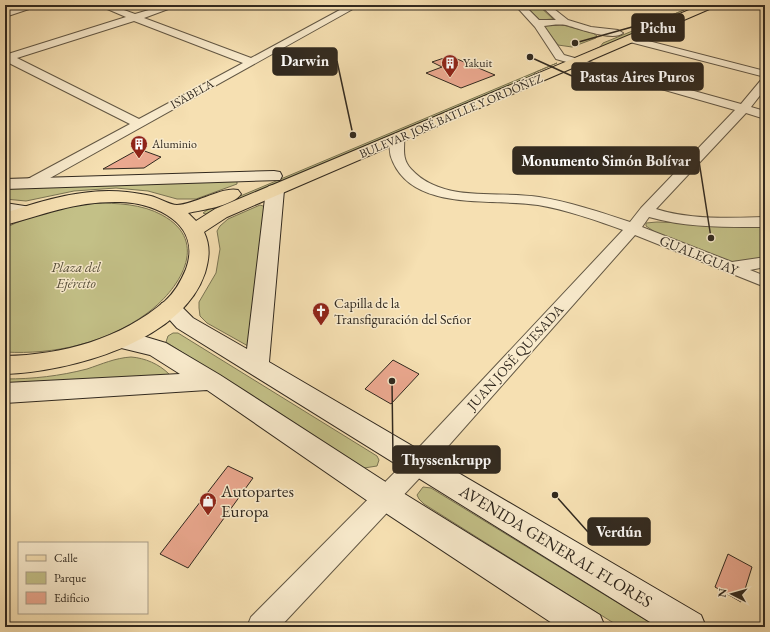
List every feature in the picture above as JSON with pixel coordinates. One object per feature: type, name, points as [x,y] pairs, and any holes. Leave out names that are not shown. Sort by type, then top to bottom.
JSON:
[{"type":"main road","name":"BULEVAR JOSÉ BATLLE Y ORDÓÑEZ","points":[[194,231],[207,221],[275,183],[560,57],[685,5]]},
{"type":"main road","name":"BULEVAR JOSÉ BATLLE Y ORDÓÑEZ","points":[[172,211],[210,203],[275,183],[398,138],[710,5]]},
{"type":"main road","name":"BULEVAR JOSÉ BATLLE Y ORDÓÑEZ","points":[[29,184],[275,183]]},
{"type":"main road","points":[[257,366],[275,183]]},
{"type":"main road","points":[[5,184],[29,184]]},
{"type":"main road","points":[[5,219],[25,211],[62,201],[98,197],[126,198],[147,201],[172,211],[181,217],[194,231],[200,251],[196,273],[181,296],[170,308],[148,325],[121,340],[78,356],[54,362],[31,365],[5,365]]},
{"type":"main road","points":[[5,208],[25,211]]},
{"type":"main road","name":"AVENIDA GENERAL FLORES","points":[[170,308],[185,323],[689,627]]},
{"type":"main road","points":[[121,340],[136,342],[158,349],[211,381],[385,497],[588,627]]},
{"type":"main road","points":[[5,394],[211,381]]},
{"type":"street","points":[[5,14],[37,5]]},
{"type":"street","points":[[102,5],[251,62]]},
{"type":"street","points":[[6,57],[175,5]]},
{"type":"street","name":"ISABELA","points":[[29,184],[356,5]]},
{"type":"street","points":[[519,5],[537,23],[560,57],[765,115]]},
{"type":"street","points":[[544,5],[565,22]]},
{"type":"street","points":[[537,23],[565,22],[590,30],[618,33]]},
{"type":"street","points":[[629,40],[765,74]]},
{"type":"street","points":[[6,57],[138,124]]},
{"type":"street","name":"JUAN JOSÉ QUESADA","points":[[261,627],[419,463],[633,228],[646,211],[743,109],[765,82]]},
{"type":"street","name":"GUALEGUAY","points":[[398,138],[395,147],[400,164],[413,179],[430,188],[469,197],[552,203],[633,228],[765,282]]},
{"type":"street","points":[[646,211],[677,220],[765,222]]},
{"type":"street","points":[[729,268],[765,262]]},
{"type":"green space","points":[[524,5],[538,5],[553,19],[540,20]]},
{"type":"green space","points":[[684,10],[667,17],[664,21],[578,57],[600,47],[603,43]]},
{"type":"green space","points":[[559,24],[593,33],[597,36],[596,38],[572,47],[558,45],[544,26]]},
{"type":"green space","points":[[557,63],[536,72],[531,77],[206,214],[203,213],[207,210]]},
{"type":"green space","points":[[237,181],[237,184],[196,199],[177,199],[148,191],[116,188],[74,191],[26,201],[5,199],[5,188]]},
{"type":"green space","name":"Plaza del Ejército","points":[[94,203],[120,204],[146,208],[162,215],[177,226],[185,239],[187,252],[185,266],[178,280],[169,293],[146,314],[114,333],[97,340],[61,349],[5,352],[5,228],[26,219],[49,212]]},
{"type":"green space","points":[[260,205],[266,207],[248,346],[207,323],[200,316],[199,302],[216,273],[220,249],[217,231],[220,226],[228,219]]},
{"type":"green space","points":[[657,222],[765,226],[765,259],[728,262],[655,232],[646,226],[646,223]]},
{"type":"green space","points":[[173,333],[178,333],[377,456],[379,460],[377,466],[364,468],[166,342],[168,336]]},
{"type":"green space","points":[[131,357],[152,362],[169,374],[167,377],[5,387],[5,379],[36,378],[67,374],[114,360]]},
{"type":"green space","points":[[423,487],[431,488],[657,627],[620,627],[424,504],[417,495]]},
{"type":"building","points":[[450,56],[495,75],[461,88],[426,73],[442,67],[432,62]]},
{"type":"building","name":"Aluminio","points":[[139,149],[161,157],[144,168],[103,169]]},
{"type":"building","points":[[393,360],[419,374],[391,404],[365,389]]},
{"type":"building","name":"Autopartes Europa","points":[[228,466],[253,478],[188,568],[160,554]]},
{"type":"building","points":[[728,554],[752,567],[741,602],[715,587]]},
{"type":"place","name":"Pichu","points":[[575,43]]},
{"type":"place","name":"Pastas Aires Puros","points":[[530,57]]},
{"type":"place","name":"Yakuit","points":[[450,78]]},
{"type":"place","name":"Darwin","points":[[353,135]]},
{"type":"place","name":"Aluminio","points":[[139,159]]},
{"type":"place","name":"Monumento Simón Bolívar","points":[[711,238]]},
{"type":"place","name":"Capilla de la Transfiguración del Señor","points":[[321,326]]},
{"type":"place","name":"Thyssenkrupp","points":[[392,381]]},
{"type":"place","name":"Verdún","points":[[555,495]]},
{"type":"place","name":"Autopartes Europa","points":[[208,516]]}]
